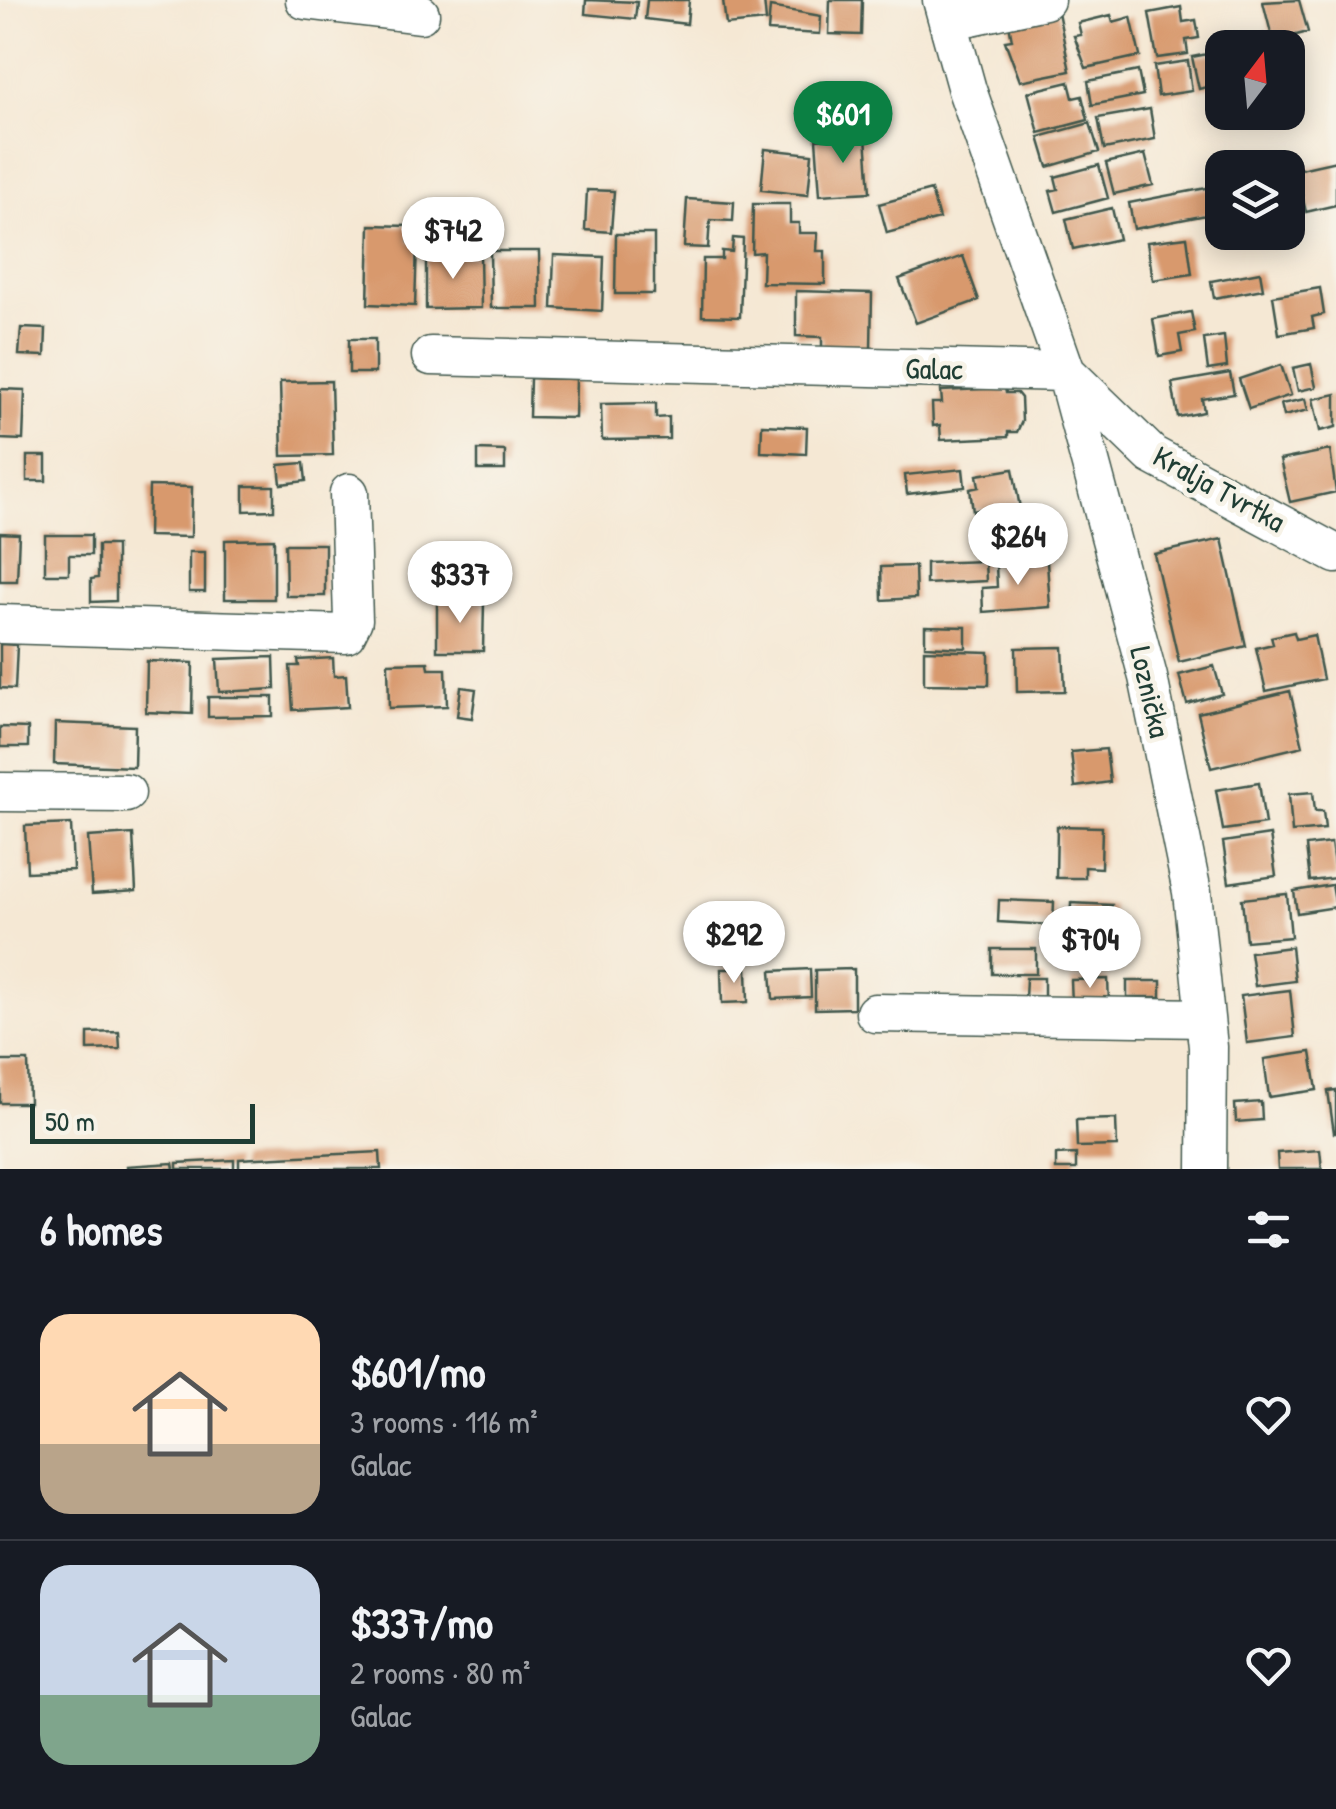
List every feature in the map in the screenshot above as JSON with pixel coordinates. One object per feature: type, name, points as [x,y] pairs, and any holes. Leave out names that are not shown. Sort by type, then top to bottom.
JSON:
[{"type":"street","points":[[304,0],[420,14]]},
{"type":"street","points":[[1045,0],[945,10],[1017,239],[1066,372]]},
{"type":"street","name":"Galac","points":[[431,356],[1066,372]]},
{"type":"street","name":"Kralja Tvrtka","points":[[1066,372],[1152,455],[1336,554]]},
{"type":"street","name":"Loznička","points":[[1066,372],[1148,676],[1192,892],[1205,1018],[1208,1169]]},
{"type":"street","points":[[1103,506],[1152,455]]},
{"type":"street","points":[[0,624],[346,634],[353,620],[348,492]]},
{"type":"street","points":[[0,792],[126,794]]},
{"type":"street","points":[[876,1013],[1205,1018]]},
{"type":"building","points":[[586,0],[637,2],[635,19],[585,14]]},
{"type":"building","points":[[647,0],[689,0],[687,24],[645,19]]},
{"type":"building","points":[[723,0],[764,0],[766,21],[726,25]]},
{"type":"building","points":[[830,0],[862,0],[861,35],[829,34]]},
{"type":"building","points":[[1299,0],[1308,32],[1270,30],[1263,2]]},
{"type":"building","points":[[770,7],[821,16],[820,34],[768,31]]},
{"type":"building","points":[[1181,7],[1183,22],[1196,20],[1199,38],[1186,40],[1188,54],[1157,58],[1149,13]]},
{"type":"building","points":[[1058,12],[1070,71],[1020,81],[1005,41],[1012,40],[1009,24]]},
{"type":"building","points":[[1111,15],[1113,22],[1131,17],[1140,56],[1086,68],[1074,36],[1081,35],[1078,23]]},
{"type":"building","points":[[1205,54],[1205,87],[1199,89],[1192,57]]},
{"type":"building","points":[[1188,61],[1192,91],[1158,96],[1154,66]]},
{"type":"building","points":[[1138,71],[1143,95],[1092,105],[1088,81]]},
{"type":"building","points":[[1069,82],[1073,98],[1082,96],[1088,120],[1039,133],[1028,92]]},
{"type":"building","points":[[1150,109],[1155,139],[1104,149],[1098,118]]},
{"type":"building","points":[[1090,123],[1099,152],[1048,167],[1039,137]]},
{"type":"building","points":[[866,136],[870,192],[820,195],[816,139]]},
{"type":"building","points":[[765,149],[812,154],[808,195],[761,190]]},
{"type":"building","points":[[1145,154],[1153,185],[1114,194],[1106,163]]},
{"type":"building","points":[[1336,161],[1336,205],[1306,212],[1305,168]]},
{"type":"building","points":[[1099,165],[1108,198],[1056,212],[1050,191],[1058,189],[1055,177]]},
{"type":"building","points":[[1205,188],[1205,215],[1134,229],[1129,203]]},
{"type":"building","points":[[587,190],[614,191],[611,232],[585,230]]},
{"type":"building","points":[[931,190],[939,219],[887,233],[879,204]]},
{"type":"building","points":[[687,199],[734,202],[733,221],[710,220],[708,248],[684,247]]},
{"type":"building","points":[[753,204],[790,204],[790,223],[799,223],[799,233],[818,233],[817,251],[825,251],[825,284],[762,283],[763,252],[752,253]]},
{"type":"building","points":[[1112,208],[1119,239],[1073,249],[1066,219]]},
{"type":"building","points":[[370,225],[409,226],[409,242],[417,243],[415,306],[368,304]]},
{"type":"building","points":[[616,234],[654,234],[654,294],[615,294]]},
{"type":"building","points":[[1187,237],[1192,274],[1153,280],[1147,242]]},
{"type":"building","points":[[733,238],[743,239],[740,317],[702,316],[703,259],[722,259],[722,251],[732,252]]},
{"type":"building","points":[[490,251],[539,251],[540,308],[491,308]]},
{"type":"building","points":[[480,255],[481,308],[426,309],[426,256]]},
{"type":"building","points":[[554,255],[604,257],[602,311],[552,308]]},
{"type":"building","points":[[963,256],[979,300],[916,323],[899,279]]},
{"type":"building","points":[[1260,272],[1263,289],[1214,298],[1211,281]]},
{"type":"building","points":[[1320,288],[1324,314],[1312,317],[1314,328],[1279,334],[1273,296]]},
{"type":"building","points":[[796,291],[872,293],[871,349],[822,348],[822,337],[796,336]]},
{"type":"building","points":[[1191,312],[1195,332],[1179,335],[1182,352],[1159,356],[1153,319]]},
{"type":"building","points":[[21,328],[46,329],[45,356],[19,355]]},
{"type":"building","points":[[1224,336],[1227,367],[1208,370],[1204,339]]},
{"type":"building","points":[[349,339],[375,339],[375,373],[349,373]]},
{"type":"building","points":[[1311,364],[1316,387],[1298,391],[1293,368]]},
{"type":"building","points":[[1281,365],[1291,395],[1249,409],[1239,379]]},
{"type":"building","points":[[1230,373],[1234,394],[1202,399],[1204,412],[1178,417],[1172,383]]},
{"type":"building","points":[[530,378],[576,379],[575,418],[529,417]]},
{"type":"building","points":[[331,381],[333,455],[282,456],[280,382]]},
{"type":"building","points":[[1005,388],[1006,393],[1017,393],[1021,398],[1022,421],[1017,432],[1008,432],[1008,437],[941,440],[940,425],[933,426],[932,403],[942,403],[941,391]]},
{"type":"building","points":[[0,389],[25,390],[23,440],[0,439]]},
{"type":"building","points":[[1336,394],[1336,427],[1320,431],[1313,399]]},
{"type":"building","points":[[1305,399],[1308,410],[1284,416],[1281,404]]},
{"type":"building","points":[[656,403],[656,418],[669,417],[669,439],[602,440],[601,404]]},
{"type":"building","points":[[762,425],[807,427],[806,454],[761,452]]},
{"type":"building","points":[[478,450],[505,451],[505,470],[478,470]]},
{"type":"building","points":[[1330,450],[1336,492],[1290,502],[1280,460]]},
{"type":"building","points":[[27,456],[46,456],[46,481],[27,481]]},
{"type":"building","points":[[304,463],[306,481],[281,484],[279,465]]},
{"type":"building","points":[[963,469],[965,487],[907,494],[905,475]]},
{"type":"building","points":[[1013,469],[1020,508],[983,515],[982,509],[973,511],[970,489],[979,487],[977,475]]},
{"type":"building","points":[[149,486],[192,487],[191,537],[148,536]]},
{"type":"building","points":[[244,486],[274,486],[274,510],[244,511]]},
{"type":"building","points":[[0,533],[19,534],[17,581],[0,581]]},
{"type":"building","points":[[45,535],[91,535],[91,555],[69,555],[69,574],[45,574]]},
{"type":"building","points":[[274,539],[274,599],[225,599],[225,540]]},
{"type":"building","points":[[1222,539],[1246,646],[1179,662],[1154,554]]},
{"type":"building","points":[[285,544],[325,544],[325,596],[286,596]]},
{"type":"building","points":[[98,545],[116,545],[116,601],[91,602],[91,579],[98,578]]},
{"type":"building","points":[[189,552],[205,552],[205,592],[189,592]]},
{"type":"building","points":[[985,561],[986,581],[926,584],[926,563]]},
{"type":"building","points":[[1047,562],[1050,607],[983,612],[982,588],[997,587],[996,565]]},
{"type":"building","points":[[915,566],[916,598],[882,600],[881,567]]},
{"type":"building","points":[[437,600],[484,601],[483,651],[437,651]]},
{"type":"building","points":[[925,626],[966,627],[966,648],[925,646]]},
{"type":"building","points":[[1294,632],[1296,639],[1314,635],[1323,679],[1266,691],[1256,648],[1273,644],[1271,637]]},
{"type":"building","points":[[0,644],[17,645],[15,689],[0,688]]},
{"type":"building","points":[[1063,647],[1065,691],[1017,692],[1016,648]]},
{"type":"building","points":[[924,650],[989,652],[989,685],[924,684]]},
{"type":"building","points":[[274,657],[275,689],[219,692],[217,659]]},
{"type":"building","points":[[333,658],[334,676],[346,675],[348,707],[293,710],[290,666],[299,666],[298,660]]},
{"type":"building","points":[[147,661],[193,663],[192,714],[146,712]]},
{"type":"building","points":[[428,662],[429,669],[446,669],[447,706],[389,708],[388,663]]},
{"type":"building","points":[[1214,666],[1222,694],[1187,704],[1179,675]]},
{"type":"building","points":[[461,687],[476,689],[472,718],[457,716]]},
{"type":"building","points":[[1290,691],[1303,746],[1211,768],[1198,713]]},
{"type":"building","points":[[208,697],[273,697],[273,716],[208,717]]},
{"type":"building","points":[[55,723],[135,726],[134,767],[54,764]]},
{"type":"building","points":[[0,727],[28,728],[28,747],[0,747]]},
{"type":"building","points":[[1106,749],[1110,782],[1075,787],[1071,752]]},
{"type":"building","points":[[1259,783],[1265,824],[1223,830],[1216,790]]},
{"type":"building","points":[[1313,792],[1315,811],[1323,811],[1325,829],[1292,832],[1289,794]]},
{"type":"building","points":[[71,824],[73,870],[27,872],[25,826]]},
{"type":"building","points":[[1057,826],[1102,827],[1101,868],[1085,867],[1085,878],[1056,878]]},
{"type":"building","points":[[133,834],[136,891],[92,894],[88,837]]},
{"type":"building","points":[[1270,835],[1276,876],[1229,883],[1223,842]]},
{"type":"building","points":[[1331,843],[1336,878],[1310,881],[1306,846]]},
{"type":"building","points":[[1332,885],[1336,907],[1297,913],[1294,891]]},
{"type":"building","points":[[1287,894],[1291,937],[1246,941],[1242,899]]},
{"type":"building","points":[[999,900],[1054,902],[1053,925],[998,922]]},
{"type":"building","points":[[1071,903],[1112,905],[1110,946],[1069,943]]},
{"type":"building","points":[[1291,947],[1295,981],[1255,986],[1250,952]]},
{"type":"building","points":[[992,949],[1036,949],[1036,974],[992,974]]},
{"type":"building","points":[[721,969],[747,969],[748,1002],[722,1003]]},
{"type":"building","points":[[810,969],[811,997],[773,999],[771,971]]},
{"type":"building","points":[[854,969],[854,1008],[815,1009],[815,970]]},
{"type":"building","points":[[1026,978],[1044,978],[1044,999],[1025,999]]},
{"type":"building","points":[[1108,979],[1109,1003],[1072,1004],[1071,980]]},
{"type":"building","points":[[1127,981],[1161,981],[1161,997],[1127,997]]},
{"type":"building","points":[[1290,990],[1295,1037],[1247,1043],[1241,996]]},
{"type":"building","points":[[119,1032],[120,1049],[88,1050],[88,1033]]},
{"type":"building","points":[[1311,1052],[1317,1090],[1269,1097],[1264,1059]]},
{"type":"building","points":[[0,1061],[28,1061],[29,1103],[0,1103]]},
{"type":"building","points":[[1336,1090],[1336,1133],[1334,1133],[1328,1091]]},
{"type":"building","points":[[1261,1102],[1262,1120],[1236,1122],[1235,1104]]},
{"type":"building","points":[[1116,1119],[1117,1146],[1077,1147],[1076,1120]]},
{"type":"building","points":[[1320,1150],[1322,1169],[1278,1169],[1277,1153]]},
{"type":"building","points":[[380,1152],[381,1169],[239,1169],[239,1159]]},
{"type":"building","points":[[1076,1154],[1076,1169],[1056,1169],[1056,1155]]},
{"type":"building","points":[[234,1160],[234,1169],[177,1169],[177,1163]]},
{"type":"building","points":[[173,1163],[174,1169],[127,1169],[127,1166]]}]
